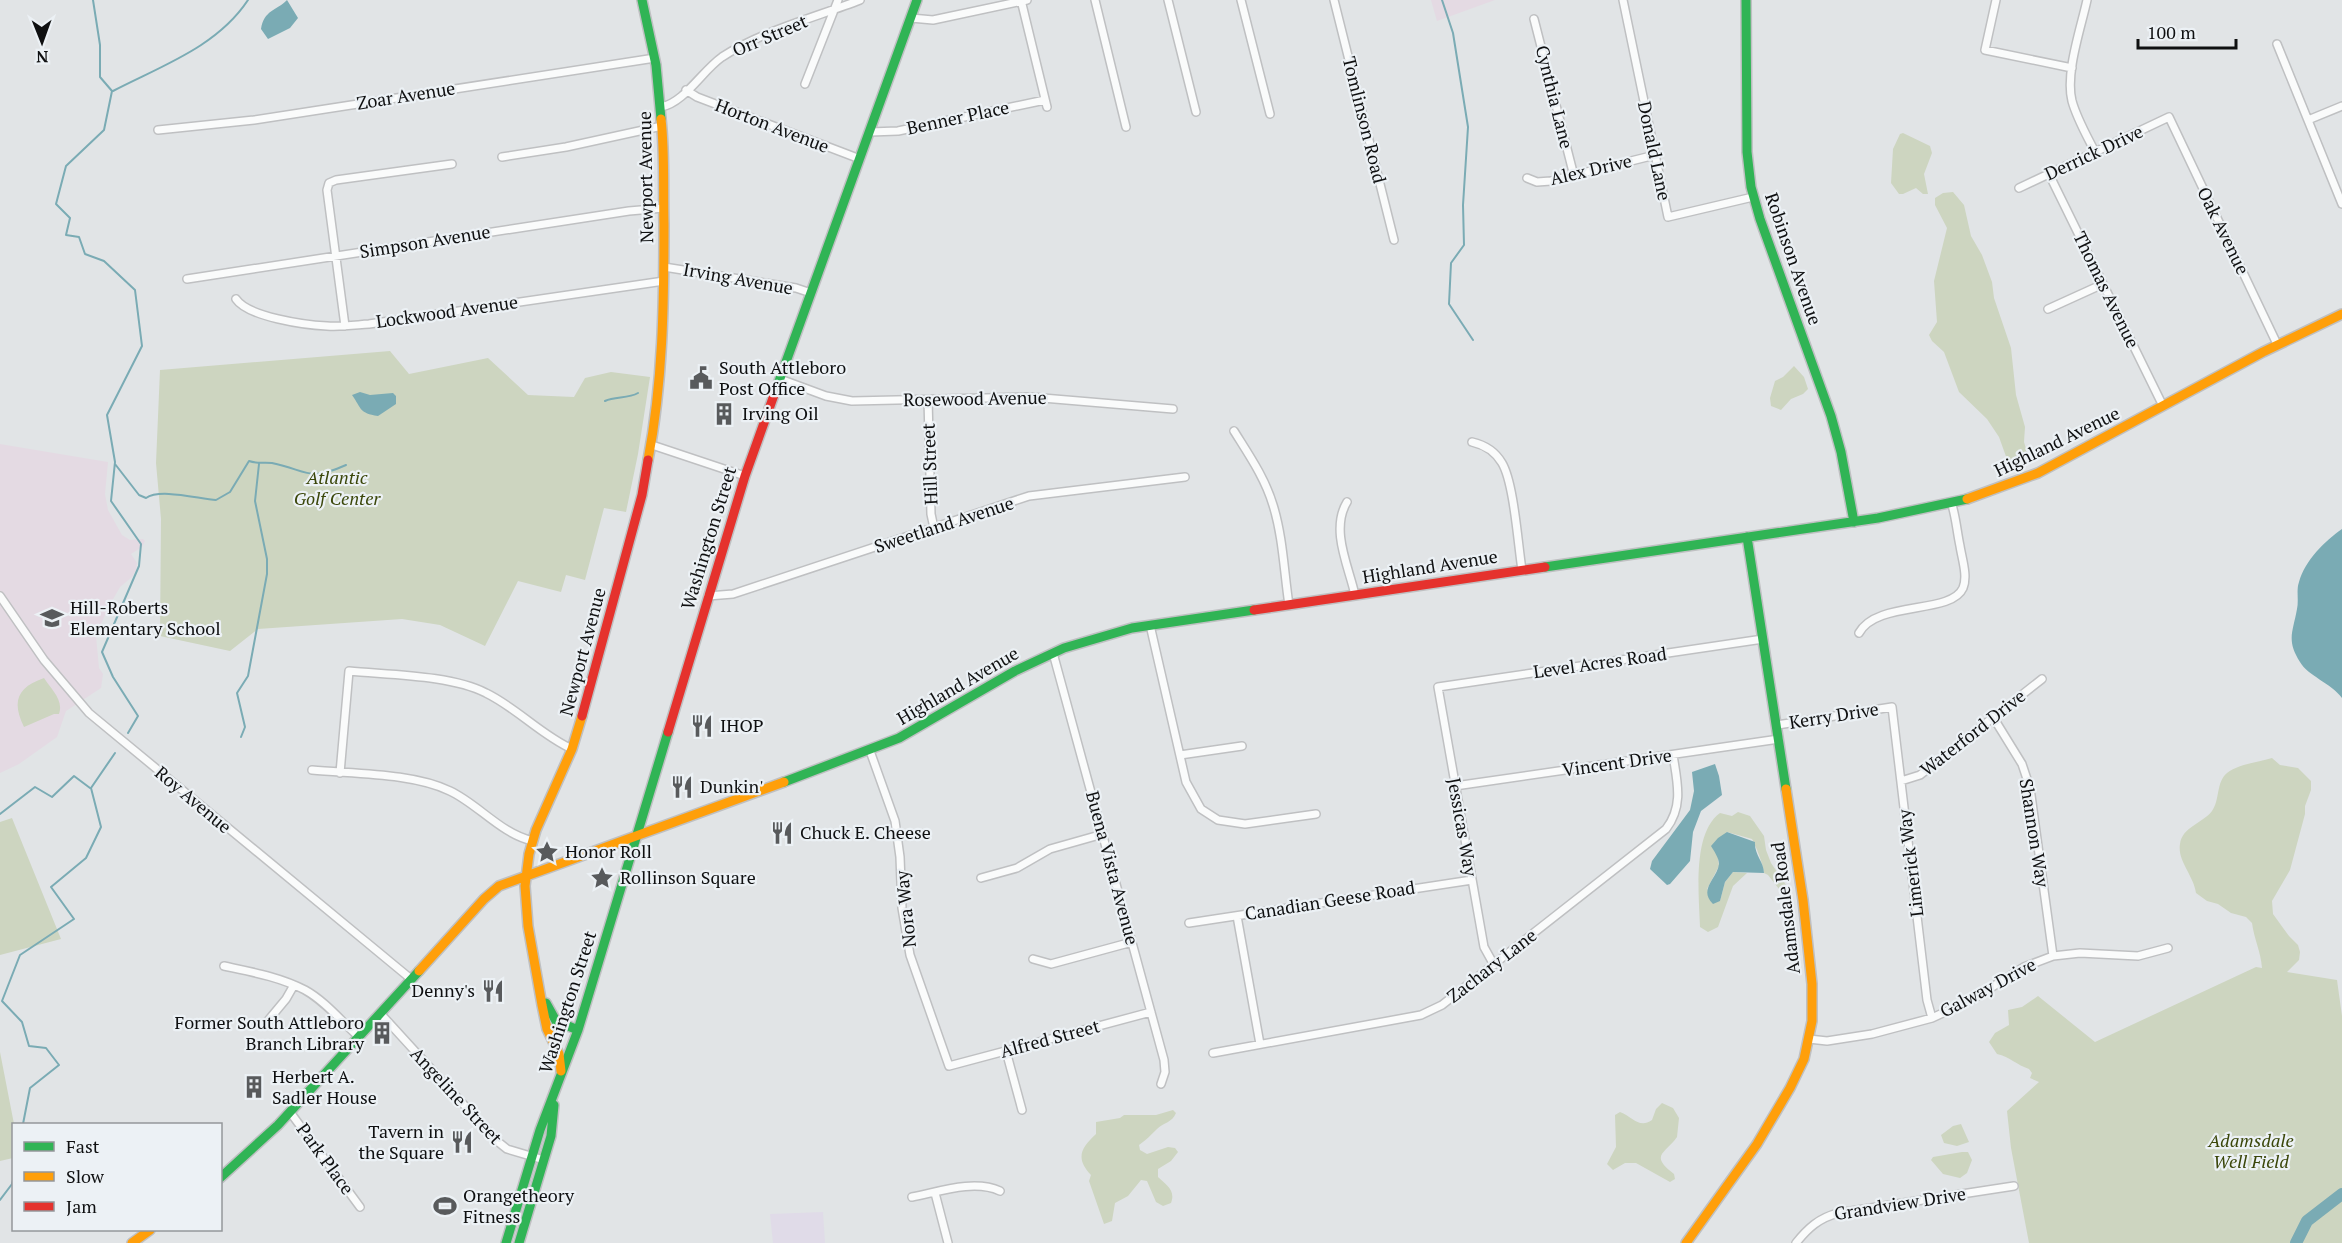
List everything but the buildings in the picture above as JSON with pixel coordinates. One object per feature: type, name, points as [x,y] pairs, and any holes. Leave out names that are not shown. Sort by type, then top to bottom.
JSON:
[{"type":"main road","name":"Newport Avenue","points":[[539,986],[528,926],[526,875],[540,819],[572,749],[594,683],[642,495],[652,445],[660,377],[664,281],[662,107],[655,58],[642,0]]},
{"type":"main road","name":"Washington Street","points":[[506,1243],[532,1157],[578,1030],[745,477],[917,0]]},
{"type":"main road","name":"Robinson Avenue","points":[[1746,0],[1747,152],[1753,197],[1831,416],[1841,452],[1854,522]]},
{"type":"main road","name":"Highland Avenue","points":[[526,875],[870,751],[910,733],[1013,672],[1089,639],[1150,625],[1854,522],[1952,505],[2038,473],[2277,344],[2342,314]]},
{"type":"main road","name":"Adamsdale Road","points":[[1686,1243],[1761,1137],[1796,1078],[1809,1039],[1812,998],[1808,943],[1747,537]]},
{"type":"main road","points":[[222,1176],[252,1151],[290,1112],[492,891],[526,875]]},
{"type":"main road","points":[[539,986],[552,1017],[561,1024],[578,1030]]},
{"type":"main road","points":[[539,986],[545,1020],[559,1054],[560,1079]]},
{"type":"main road","name":"Washington Street","points":[[519,1243],[551,1136],[556,1093]]},
{"type":"main road","points":[[132,1243],[149,1231]]},
{"type":"street","points":[[805,84],[838,0]]},
{"type":"street","name":"Orr Street","points":[[662,107],[674,103],[711,65],[736,49],[860,0]]},
{"type":"street","points":[[911,18],[933,20],[1023,0]]},
{"type":"street","name":"Benner Place","points":[[870,132],[898,131],[1046,104],[1023,0]]},
{"type":"street","points":[[1095,0],[1126,127]]},
{"type":"street","points":[[1168,0],[1196,112]]},
{"type":"street","points":[[1241,0],[1270,114]]},
{"type":"street","name":"Tomlinson Road","points":[[1334,0],[1394,240]]},
{"type":"street","name":"Donald Lane","points":[[1623,0],[1668,217],[1753,197]]},
{"type":"street","points":[[1996,0],[1985,51],[2072,68]]},
{"type":"street","points":[[2087,0],[2070,85],[2072,99],[2095,152]]},
{"type":"street","name":"Cynthia Lane","points":[[1534,19],[1574,176]]},
{"type":"street","points":[[2277,44],[2342,204]]},
{"type":"street","name":"Zoar Avenue","points":[[158,130],[254,120],[655,58]]},
{"type":"street","name":"Horton Avenue","points":[[686,90],[697,97],[860,159]]},
{"type":"street","points":[[2308,120],[2342,106]]},
{"type":"street","name":"Derrick Drive","points":[[2019,188],[2169,117]]},
{"type":"street","name":"Oak Avenue","points":[[2169,117],[2277,344]]},
{"type":"street","points":[[502,157],[566,147],[662,126]]},
{"type":"street","name":"Alex Drive","points":[[1527,178],[1544,182],[1655,155]]},
{"type":"street","points":[[345,326],[327,190],[329,183],[336,180],[452,164]]},
{"type":"street","name":"Thomas Avenue","points":[[2049,174],[2163,406]]},
{"type":"street","name":"Simpson Avenue","points":[[187,279],[629,211],[664,208]]},
{"type":"street","name":"Irving Avenue","points":[[664,267],[795,288],[811,293]]},
{"type":"street","name":"Lockwood Avenue","points":[[236,299],[247,309],[271,317],[318,326],[345,326],[664,281]]},
{"type":"street","points":[[2048,309],[2103,284]]},
{"type":"street","name":"Rosewood Avenue","points":[[780,380],[815,393],[844,400],[1047,398],[1173,409]]},
{"type":"street","name":"Hill Street","points":[[928,399],[931,514],[934,528]]},
{"type":"street","points":[[1234,431],[1257,469],[1273,505],[1289,605]]},
{"type":"street","points":[[1472,442],[1489,448],[1505,468],[1510,487],[1522,570]]},
{"type":"street","points":[[652,445],[745,477]]},
{"type":"street","name":"Sweetland Avenue","points":[[708,596],[733,594],[1029,496],[1185,477]]},
{"type":"street","points":[[1347,502],[1342,513],[1341,536],[1355,595]]},
{"type":"street","points":[[1859,633],[1865,624],[1876,618],[1946,601],[1960,593],[1964,585],[1964,572],[1952,505]]},
{"type":"street","name":"Roy Avenue","points":[[0,596],[44,660],[89,713],[411,979]]},
{"type":"street","points":[[1150,625],[1190,792],[1201,808],[1218,820],[1245,824],[1316,814]]},
{"type":"street","name":"Level Acres Road","points":[[1438,687],[1763,639]]},
{"type":"street","name":"Buena Vista Avenue","points":[[1053,653],[1164,1060],[1165,1072],[1161,1084]]},
{"type":"street","points":[[340,773],[349,671],[470,686],[497,699],[572,749]]},
{"type":"street","name":"Waterford Drive","points":[[1901,782],[1920,775],[2042,679]]},
{"type":"street","name":"Jessicas Way","points":[[1438,687],[1484,947],[1494,965]]},
{"type":"street","name":"Kerry Drive","points":[[1777,725],[1892,707]]},
{"type":"street","name":"Limerick Way","points":[[1892,707],[1927,1000],[1932,1018]]},
{"type":"street","name":"Shannon Way","points":[[1993,717],[2022,764],[2030,788],[2052,956]]},
{"type":"street","name":"Vincent Drive","points":[[1455,786],[1779,739]]},
{"type":"street","points":[[1180,755],[1242,746]]},
{"type":"street","name":"Nora Way","points":[[870,751],[895,821],[900,857],[902,908],[910,955],[949,1066]]},
{"type":"street","name":"Zachary Lane","points":[[1213,1053],[1426,1013],[1442,1005],[1666,829],[1675,812],[1678,798],[1673,755]]},
{"type":"street","points":[[312,770],[409,779],[435,784],[459,796],[517,836],[533,841]]},
{"type":"street","points":[[981,878],[1017,868],[1050,849],[1103,834]]},
{"type":"street","name":"Canadian Geese Road","points":[[1189,923],[1472,880]]},
{"type":"street","points":[[1237,916],[1260,1044]]},
{"type":"street","points":[[1033,959],[1051,964],[1132,942]]},
{"type":"street","name":"Galway Drive","points":[[1809,1039],[1827,1041],[1872,1034],[1932,1018],[1978,996],[2024,967],[2052,956],[2080,953],[2138,956],[2168,948]]},
{"type":"street","points":[[224,966],[267,975],[294,985],[320,1000],[358,1036]]},
{"type":"street","points":[[266,1023],[286,999],[294,985]]},
{"type":"street","name":"Alfred Street","points":[[949,1066],[1151,1012]]},
{"type":"street","name":"Angeline Street","points":[[380,1013],[497,1141],[507,1149],[544,1160]]},
{"type":"street","points":[[1006,1051],[1022,1110]]},
{"type":"street","name":"Park Place","points":[[290,1112],[360,1207]]},
{"type":"street","points":[[912,1197],[980,1186],[1000,1191]]},
{"type":"street","name":"Grandview Drive","points":[[1796,1243],[1817,1221],[1838,1213],[2014,1186]]},
{"type":"street","points":[[935,1193],[948,1243]]},
{"type":"shaded area","points":[[1431,0],[1495,0],[1437,21]]},
{"type":"shaded area","name":"Hill-Roberts Elementary School","points":[[0,444],[108,462],[105,494],[108,510],[122,535],[130,540],[143,539],[145,541],[142,547],[131,554],[137,563],[136,570],[132,577],[120,587],[96,636],[99,668],[103,674],[101,688],[66,711],[57,737],[19,764],[0,773]]},
{"type":"shaded area","points":[[823,1212],[825,1243],[773,1243],[770,1214]]},
{"type":"green space","points":[[1903,133],[1930,146],[1932,153],[1924,174],[1928,194],[1923,194],[1916,188],[1899,194],[1891,183],[1893,149],[1900,134]]},
{"type":"green space","points":[[1953,192],[1964,205],[1971,236],[1982,255],[1992,282],[1994,298],[2011,348],[2016,395],[2025,427],[2024,442],[2027,452],[2026,462],[2018,465],[2008,462],[1999,437],[1987,419],[1959,392],[1944,352],[1929,335],[1937,322],[1934,281],[1947,228],[1935,205],[1935,198],[1943,193]]},
{"type":"green space","name":"Atlantic Golf Center","points":[[390,351],[409,374],[488,358],[528,395],[574,397],[585,378],[611,372],[650,377],[626,512],[604,508],[585,580],[566,575],[561,592],[518,581],[485,646],[440,625],[402,619],[258,629],[230,651],[160,636],[161,519],[156,463],[160,370]]},
{"type":"green space","points":[[1794,366],[1804,377],[1808,389],[1791,399],[1781,410],[1771,406],[1770,398],[1775,381],[1783,377]]},
{"type":"green space","points":[[44,678],[58,699],[59,714],[24,727],[18,710],[19,696],[28,686]]},
{"type":"green space","name":"Adamsdale Well Field","points":[[2272,758],[2280,765],[2298,768],[2311,781],[2311,790],[2290,870],[2272,901],[2273,914],[2298,945],[2300,952],[2299,960],[2287,972],[2337,980],[2342,1016],[2342,1243],[2029,1243],[2011,1148],[2007,1111],[2039,1082],[2030,1078],[2032,1073],[2029,1069],[1997,1054],[1989,1042],[1995,1033],[2009,1025],[2008,1010],[2022,1007],[2038,996],[2095,1042],[2256,967],[2262,968],[2252,923],[2246,917],[2231,913],[2196,893],[2181,856],[2180,844],[2185,833],[2212,811],[2221,781],[2227,773],[2243,765]]},
{"type":"green space","points":[[1738,812],[1750,816],[1764,836],[1771,863],[1786,885],[1783,890],[1779,889],[1764,873],[1752,839],[1727,832],[1718,859],[1719,866],[1707,889],[1720,901],[1725,882],[1733,872],[1747,873],[1733,886],[1718,927],[1708,932],[1700,927],[1701,849],[1711,822],[1720,813],[1732,816]]},
{"type":"green space","points":[[12,818],[61,939],[0,955],[0,822]]},
{"type":"green space","points":[[0,1052],[14,1123],[12,1123],[12,1158],[0,1161]]},
{"type":"green space","points":[[1662,1103],[1673,1108],[1679,1118],[1677,1137],[1664,1151],[1661,1158],[1666,1168],[1674,1174],[1675,1179],[1670,1182],[1636,1163],[1625,1163],[1613,1170],[1607,1164],[1616,1147],[1615,1115],[1620,1112],[1640,1123],[1647,1122],[1652,1120],[1656,1109]]},
{"type":"green space","points":[[1173,1110],[1176,1113],[1172,1119],[1139,1145],[1140,1150],[1147,1154],[1168,1147],[1175,1148],[1178,1152],[1171,1161],[1158,1169],[1158,1177],[1171,1191],[1171,1203],[1163,1206],[1156,1202],[1147,1181],[1141,1180],[1128,1196],[1115,1203],[1112,1221],[1104,1224],[1089,1181],[1091,1175],[1082,1158],[1084,1149],[1096,1134],[1096,1122],[1120,1118],[1124,1115],[1156,1115]]},
{"type":"green space","points":[[1961,1124],[1969,1142],[1957,1146],[1944,1143],[1941,1135],[1953,1126]]},
{"type":"green space","points":[[1968,1152],[1972,1160],[1967,1173],[1960,1178],[1943,1174],[1931,1160],[1933,1157]]},
{"type":"water","points":[[287,0],[298,18],[290,28],[268,39],[261,29],[265,18]]},
{"type":"water","points":[[360,392],[370,395],[393,393],[396,396],[396,404],[378,416],[367,413],[362,410],[352,395]]},
{"type":"water","points":[[2342,529],[2342,698],[2304,667],[2293,648],[2292,636],[2298,606],[2298,585],[2302,574],[2316,552]]},
{"type":"water","points":[[1715,764],[1722,795],[1701,811],[1693,832],[1690,861],[1667,885],[1650,869],[1652,861],[1690,810],[1694,791],[1692,772]]},
{"type":"water","points":[[1727,832],[1755,842],[1764,873],[1733,872],[1725,882],[1720,901],[1713,904],[1707,894],[1719,864],[1711,846]]},
{"type":"waterway","points":[[93,0],[100,45],[100,77],[112,91],[104,130],[66,166],[56,204],[70,218],[66,235],[79,237],[85,254],[104,261],[135,290],[142,346],[107,415],[115,462],[111,501],[141,544],[139,566],[102,652],[113,677],[138,716],[128,733]]},
{"type":"waterway","points":[[113,91],[169,64],[204,43],[221,31],[248,0]]},
{"type":"waterway","points":[[1442,0],[1453,33],[1468,127],[1463,205],[1464,245],[1451,263],[1449,304],[1473,340]]},
{"type":"waterway","points":[[605,401],[638,393]]},
{"type":"waterway","points":[[115,464],[139,495],[146,498],[152,495],[170,494],[216,500],[230,492],[249,461],[272,463],[316,474],[346,465]]},
{"type":"waterway","points":[[241,737],[245,727],[237,693],[248,676],[267,574],[267,559],[255,501],[259,464]]},
{"type":"waterway","points":[[91,788],[115,753]]},
{"type":"waterway","points":[[0,814],[35,787],[52,797],[74,776],[90,788]]},
{"type":"waterway","points":[[23,1123],[30,1088],[59,1065],[46,1048],[29,1046],[22,1022],[2,1001],[20,955],[74,919],[51,887],[86,858],[101,827],[91,788]]},
{"type":"waterway","points":[[0,1200],[12,1184]]},
{"type":"waterway","points":[[2296,1243],[2307,1221],[2342,1194]]},
{"type":"traffic: fast","points":[[642,0],[656,65],[661,119]]},
{"type":"traffic: fast","points":[[774,395],[917,0]]},
{"type":"traffic: fast","points":[[1746,0],[1747,152],[1751,187],[1760,219],[1831,416],[1841,452],[1854,522]]},
{"type":"traffic: fast","points":[[1545,567],[1878,518],[1967,499]]},
{"type":"traffic: fast","points":[[1747,537],[1786,789]]},
{"type":"traffic: fast","points":[[784,782],[899,738],[1015,671],[1064,648],[1132,628],[1254,610]]},
{"type":"traffic: fast","points":[[506,1243],[540,1130],[578,1030],[668,732]]},
{"type":"traffic: fast","points":[[222,1176],[278,1125],[419,971]]},
{"type":"traffic: fast","points":[[546,1003],[556,1021],[578,1030]]},
{"type":"traffic: fast","points":[[519,1243],[551,1136],[554,1105]]},
{"type":"traffic: slow","points":[[648,460],[660,372],[663,313],[664,172],[661,119]]},
{"type":"traffic: slow","points":[[1967,499],[2038,473],[2263,352],[2342,314]]},
{"type":"traffic: slow","points":[[561,1071],[559,1054],[547,1029],[542,1005],[528,926],[525,886],[529,854],[536,830],[572,749],[582,716]]},
{"type":"traffic: slow","points":[[419,971],[484,899],[499,886],[784,782]]},
{"type":"traffic: slow","points":[[1686,1243],[1757,1144],[1804,1059],[1812,1021],[1812,984],[1803,900],[1786,789]]},
{"type":"traffic: slow","points":[[132,1243],[149,1231]]},
{"type":"traffic: jam","points":[[668,732],[745,476],[774,395]]},
{"type":"traffic: jam","points":[[582,716],[642,495],[648,460]]},
{"type":"traffic: jam","points":[[1254,610],[1545,567]]},
{"type":"place","name":"South Attleboro Post Office","points":[[701,378]]},
{"type":"place","name":"Irving Oil","points":[[724,414]]},
{"type":"place","name":"Hill-Roberts Elementary School","points":[[52,618]]},
{"type":"place","name":"IHOP","points":[[702,726]]},
{"type":"place","name":"Dunkin'","points":[[682,787]]},
{"type":"place","name":"Chuck E. Cheese","points":[[782,833]]},
{"type":"place","name":"Honor Roll","points":[[547,852]]},
{"type":"place","name":"Rollinson Square","points":[[602,878]]},
{"type":"place","name":"Denny's","points":[[493,991]]},
{"type":"place","name":"Former South Attleboro Branch Library","points":[[382,1033]]},
{"type":"place","name":"Herbert A. Sadler House","points":[[254,1087]]},
{"type":"place","name":"Tavern in the Square","points":[[462,1142]]},
{"type":"place","name":"Orangetheory Fitness","points":[[445,1206]]}]
